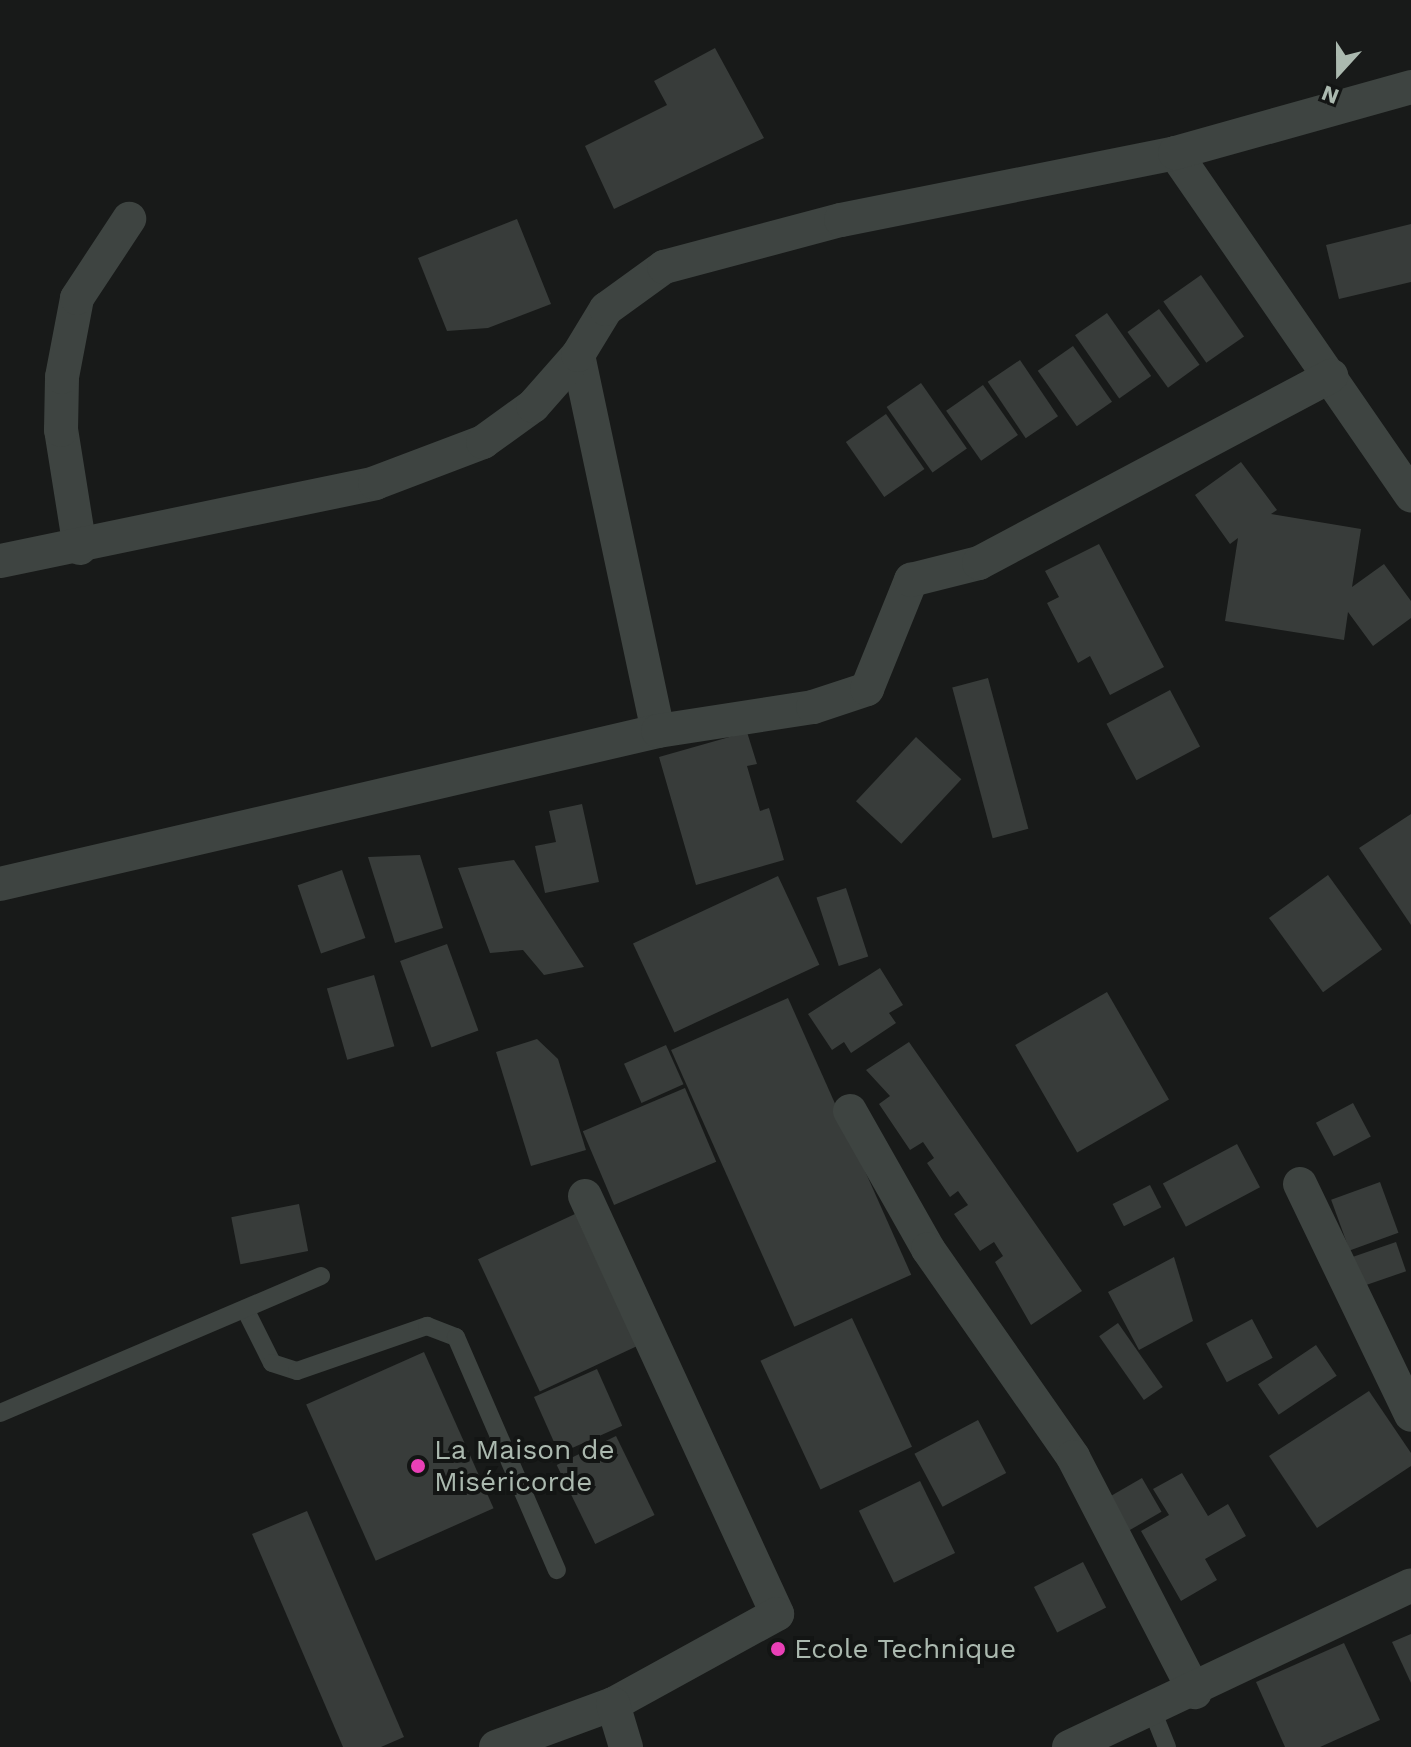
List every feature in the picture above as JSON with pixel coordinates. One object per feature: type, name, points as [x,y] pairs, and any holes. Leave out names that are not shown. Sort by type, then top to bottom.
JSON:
[{"type":"street","points":[[0,561],[80,548],[375,483],[483,442],[533,406],[578,355],[606,309],[664,267],[811,227],[1175,153],[1411,87]]},
{"type":"street","points":[[1175,153],[1411,495]]},
{"type":"street","points":[[80,548],[61,430],[62,377],[77,298],[129,219]]},
{"type":"street","points":[[578,355],[658,731]]},
{"type":"street","points":[[0,884],[658,731],[813,707],[867,689],[911,580],[979,563],[1331,376]]},
{"type":"street","points":[[850,1111],[928,1249],[1073,1457],[1195,1692]]},
{"type":"street","points":[[1300,1184],[1411,1415]]},
{"type":"street","points":[[496,1747],[613,1704],[777,1614],[585,1196]]},
{"type":"street","points":[[1069,1747],[1195,1692],[1411,1585]]},
{"type":"street","points":[[613,1704],[626,1747]]},
{"type":"lane","points":[[0,1413],[321,1276]]},
{"type":"lane","points":[[245,1309],[272,1363],[297,1371],[427,1326],[456,1337],[557,1570]]},
{"type":"lane","points":[[1152,1710],[1167,1747]]},
{"type":"building","points":[[715,48],[764,138],[614,209],[585,146],[667,105],[654,81]]},
{"type":"building","points":[[517,219],[551,304],[488,328],[447,331],[418,258]]},
{"type":"building","points":[[1411,224],[1411,282],[1339,299],[1326,245]]},
{"type":"building","points":[[1201,275],[1244,336],[1206,363],[1163,301]]},
{"type":"building","points":[[1159,309],[1200,365],[1168,388],[1127,332]]},
{"type":"building","points":[[1107,313],[1151,376],[1119,398],[1075,335]]},
{"type":"building","points":[[1073,346],[1112,402],[1077,426],[1038,371]]},
{"type":"building","points":[[1020,360],[1058,416],[1026,438],[988,382]]},
{"type":"building","points":[[921,383],[967,449],[932,473],[887,407]]},
{"type":"building","points":[[983,385],[1018,435],[981,461],[946,411]]},
{"type":"building","points":[[886,414],[924,469],[884,497],[846,442]]},
{"type":"building","points":[[1241,462],[1277,510],[1271,514],[1361,529],[1352,587],[1384,564],[1411,601],[1411,618],[1373,646],[1348,612],[1344,640],[1225,621],[1238,538],[1230,544],[1195,495]]},
{"type":"building","points":[[1099,544],[1164,667],[1110,695],[1090,656],[1078,663],[1047,603],[1059,597],[1045,571]]},
{"type":"building","points":[[988,678],[1028,829],[993,838],[952,688]]},
{"type":"building","points":[[1170,690],[1200,747],[1136,780],[1106,724]]},
{"type":"building","points":[[747,732],[757,764],[747,766],[760,811],[769,808],[784,860],[696,885],[659,757]]},
{"type":"building","points":[[916,737],[961,779],[901,844],[856,801]]},
{"type":"building","points":[[582,804],[599,882],[545,893],[535,846],[556,842],[549,811]]},
{"type":"building","points":[[1411,814],[1411,925],[1359,848]]},
{"type":"building","points":[[420,855],[443,928],[395,943],[368,857]]},
{"type":"building","points":[[514,860],[584,967],[544,975],[523,950],[490,953],[458,868]]},
{"type":"building","points":[[342,870],[365,938],[321,953],[298,885]]},
{"type":"building","points":[[1328,875],[1382,949],[1323,992],[1269,918]]},
{"type":"building","points":[[778,876],[819,965],[674,1032],[633,944]]},
{"type":"building","points":[[846,888],[868,956],[839,966],[817,898]]},
{"type":"building","points":[[447,944],[478,1030],[431,1048],[400,961]]},
{"type":"building","points":[[880,968],[903,1005],[889,1013],[896,1023],[851,1053],[844,1042],[832,1050],[808,1014]]},
{"type":"building","points":[[374,975],[394,1046],[347,1060],[327,989]]},
{"type":"building","points":[[1107,992],[1169,1099],[1077,1152],[1015,1045]]},
{"type":"building","points":[[788,998],[911,1275],[794,1327],[671,1050]]},
{"type":"building","points":[[537,1039],[558,1059],[586,1150],[531,1166],[496,1052]]},
{"type":"building","points":[[909,1042],[1082,1291],[1031,1325],[995,1262],[1003,1256],[994,1242],[980,1251],[954,1214],[968,1205],[958,1191],[950,1197],[927,1163],[934,1158],[923,1142],[910,1150],[879,1104],[890,1096],[866,1070]]},
{"type":"building","points":[[666,1045],[683,1084],[641,1103],[624,1064]]},
{"type":"building","points":[[685,1088],[716,1162],[614,1205],[583,1131]]},
{"type":"building","points":[[1353,1103],[1371,1137],[1334,1156],[1316,1123]]},
{"type":"building","points":[[1237,1144],[1260,1187],[1186,1227],[1163,1183]]},
{"type":"building","points":[[1380,1182],[1398,1233],[1350,1251],[1331,1200]]},
{"type":"building","points":[[1150,1185],[1161,1207],[1124,1226],[1113,1204]]},
{"type":"building","points":[[299,1204],[308,1251],[240,1264],[231,1217]]},
{"type":"building","points":[[575,1214],[637,1346],[540,1392],[478,1259]]},
{"type":"building","points":[[1396,1242],[1406,1271],[1363,1286],[1353,1257]]},
{"type":"building","points":[[1174,1257],[1193,1321],[1139,1350],[1108,1292]]},
{"type":"building","points":[[852,1318],[912,1447],[820,1489],[760,1361]]},
{"type":"building","points":[[1252,1319],[1273,1358],[1227,1382],[1206,1343]]},
{"type":"building","points":[[1118,1323],[1163,1387],[1144,1400],[1099,1336]]},
{"type":"building","points":[[1316,1345],[1337,1376],[1279,1415],[1258,1384]]},
{"type":"building","points":[[424,1352],[494,1508],[376,1561],[306,1404]]},
{"type":"building","points":[[597,1369],[622,1426],[559,1454],[534,1397]]},
{"type":"building","points":[[1369,1391],[1411,1453],[1411,1466],[1317,1528],[1269,1456]]},
{"type":"building","points":[[978,1420],[1006,1473],[943,1507],[914,1454]]},
{"type":"building","points":[[616,1436],[655,1515],[595,1544],[557,1465]]},
{"type":"building","points":[[1182,1473],[1208,1516],[1228,1504],[1246,1536],[1205,1559],[1217,1580],[1181,1601],[1141,1531],[1169,1515],[1153,1489]]},
{"type":"building","points":[[1142,1478],[1162,1512],[1125,1533],[1106,1499]]},
{"type":"building","points":[[920,1481],[955,1553],[894,1583],[859,1511]]},
{"type":"building","points":[[307,1511],[404,1737],[381,1747],[343,1747],[252,1534]]},
{"type":"building","points":[[1083,1562],[1106,1607],[1057,1632],[1034,1587]]},
{"type":"building","points":[[1411,1634],[1411,1683],[1392,1642]]},
{"type":"building","points":[[1344,1643],[1380,1720],[1320,1747],[1285,1747],[1256,1682]]},
{"type":"place","name":"La Maison de Miséricorde","points":[[418,1466]]},
{"type":"place","name":"Ecole Technique","points":[[778,1649]]}]
